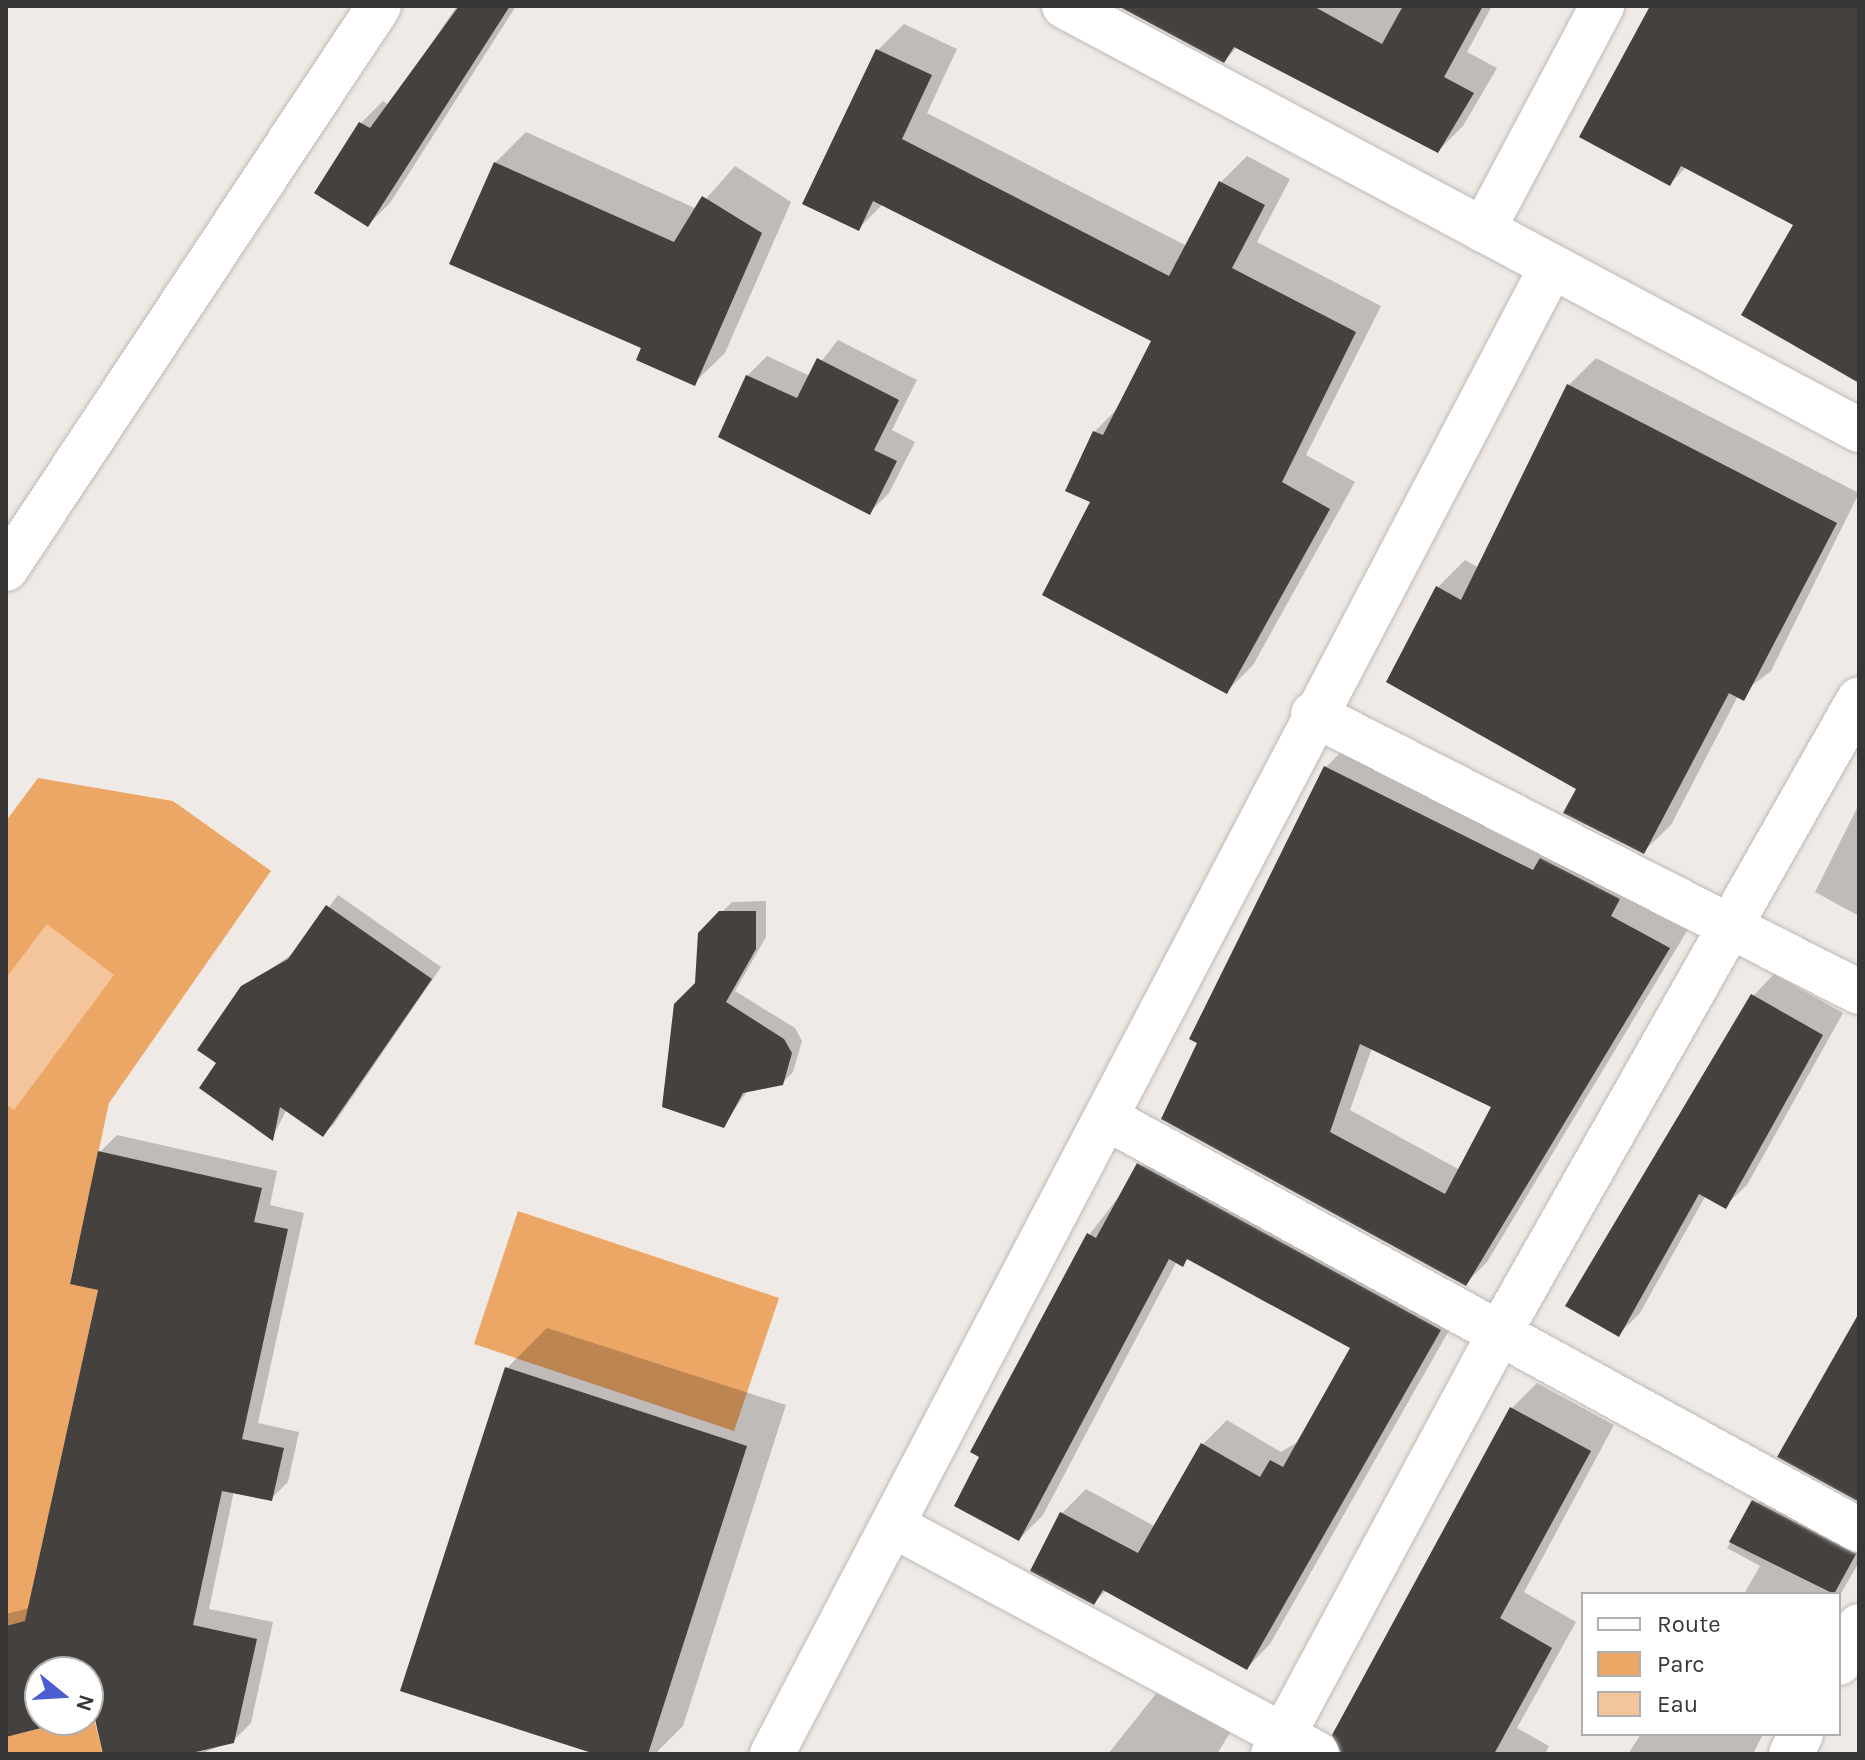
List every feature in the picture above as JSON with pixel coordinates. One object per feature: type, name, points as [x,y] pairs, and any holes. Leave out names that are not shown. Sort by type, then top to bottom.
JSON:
[{"type":"street","points":[[6,569],[379,6]]},
{"type":"street","points":[[1064,6],[1859,430]]},
{"type":"street","points":[[1483,230],[1602,6]]},
{"type":"street","points":[[772,1754],[896,1527],[1110,1120],[1313,714],[1552,266]]},
{"type":"street","points":[[896,1527],[1291,1748],[1501,1330],[1859,699]]},
{"type":"street","points":[[1313,714],[1731,923],[1859,992]]},
{"type":"street","points":[[1110,1120],[1501,1330],[1859,1530]]},
{"type":"street","points":[[1841,1659],[1859,1626]]},
{"type":"street","points":[[1791,1754],[1800,1736]]},
{"type":"green space","points":[[38,778],[173,801],[271,871],[109,1103],[70,1283],[98,1290],[32,1590],[93,1604],[6,1626],[6,821]]},
{"type":"green space","points":[[518,1211],[779,1298],[734,1431],[474,1344]]},
{"type":"green space","points":[[24,1732],[24,1736],[98,1736],[103,1754],[6,1754],[6,1737]]},
{"type":"water","points":[[47,924],[114,975],[14,1110],[6,1104],[6,978]]},
{"type":"building","points":[[459,6],[510,6],[368,227],[314,193],[359,122],[370,128]]},
{"type":"building","points":[[1118,6],[1313,6],[1382,44],[1403,6],[1483,6],[1444,77],[1474,93],[1438,153],[1234,47],[1224,63]]},
{"type":"building","points":[[1650,6],[1859,6],[1859,383],[1741,315],[1793,225],[1681,166],[1670,186],[1579,137]]},
{"type":"building","points":[[876,49],[932,75],[902,139],[1169,276],[1219,181],[1265,205],[1232,268],[1356,332],[1282,482],[1330,509],[1227,694],[1042,595],[1090,502],[1065,491],[1093,431],[1103,435],[1151,341],[873,201],[859,231],[802,204]]},
{"type":"building","points":[[494,162],[674,242],[702,196],[762,233],[695,386],[636,360],[641,348],[449,264]]},
{"type":"building","points":[[817,358],[899,400],[874,450],[897,461],[870,515],[718,437],[746,375],[797,398]]},
{"type":"building","points":[[1567,384],[1837,523],[1744,701],[1729,693],[1644,854],[1563,813],[1576,789],[1386,682],[1436,586],[1461,600]]},
{"type":"building","points":[[1324,766],[1533,870],[1540,858],[1620,899],[1611,916],[1670,948],[1466,1286],[1161,1119],[1197,1043],[1189,1039]],"holes":[[[1360,1044],[1491,1107],[1445,1194],[1330,1132]]]},
{"type":"building","points":[[326,905],[432,979],[323,1137],[280,1107],[273,1141],[199,1088],[216,1063],[197,1050],[241,986],[288,959]]},
{"type":"building","points":[[719,911],[756,911],[756,949],[726,1002],[784,1039],[792,1053],[783,1085],[743,1093],[724,1128],[662,1107],[674,1004],[695,983],[698,933]]},
{"type":"building","points":[[1751,994],[1823,1035],[1726,1209],[1699,1194],[1619,1337],[1565,1306]]},
{"type":"building","points":[[98,1151],[262,1188],[254,1222],[288,1229],[242,1439],[284,1448],[272,1501],[222,1491],[193,1625],[257,1639],[234,1743],[187,1754],[103,1754],[99,1736],[104,1736],[104,1656],[24,1656],[24,1732],[6,1737],[6,1626],[25,1621],[98,1290],[70,1284]]},
{"type":"building","points":[[1137,1163],[1441,1330],[1247,1670],[1103,1590],[1094,1605],[1030,1571],[1060,1512],[1138,1553],[1201,1443],[1260,1477],[1270,1460],[1283,1467],[1350,1348],[1187,1259],[1183,1267],[1169,1259],[1019,1541],[954,1506],[979,1457],[970,1452],[1087,1233],[1096,1238]]},
{"type":"building","points":[[1859,1313],[1859,1502],[1777,1457]]},
{"type":"building","points":[[505,1367],[747,1446],[648,1754],[595,1754],[400,1691]]},
{"type":"building","points":[[1510,1407],[1591,1451],[1500,1618],[1552,1648],[1494,1754],[1342,1754],[1332,1735]]},
{"type":"building","points":[[1752,1500],[1856,1554],[1835,1592],[1830,1592],[1729,1542]]}]
